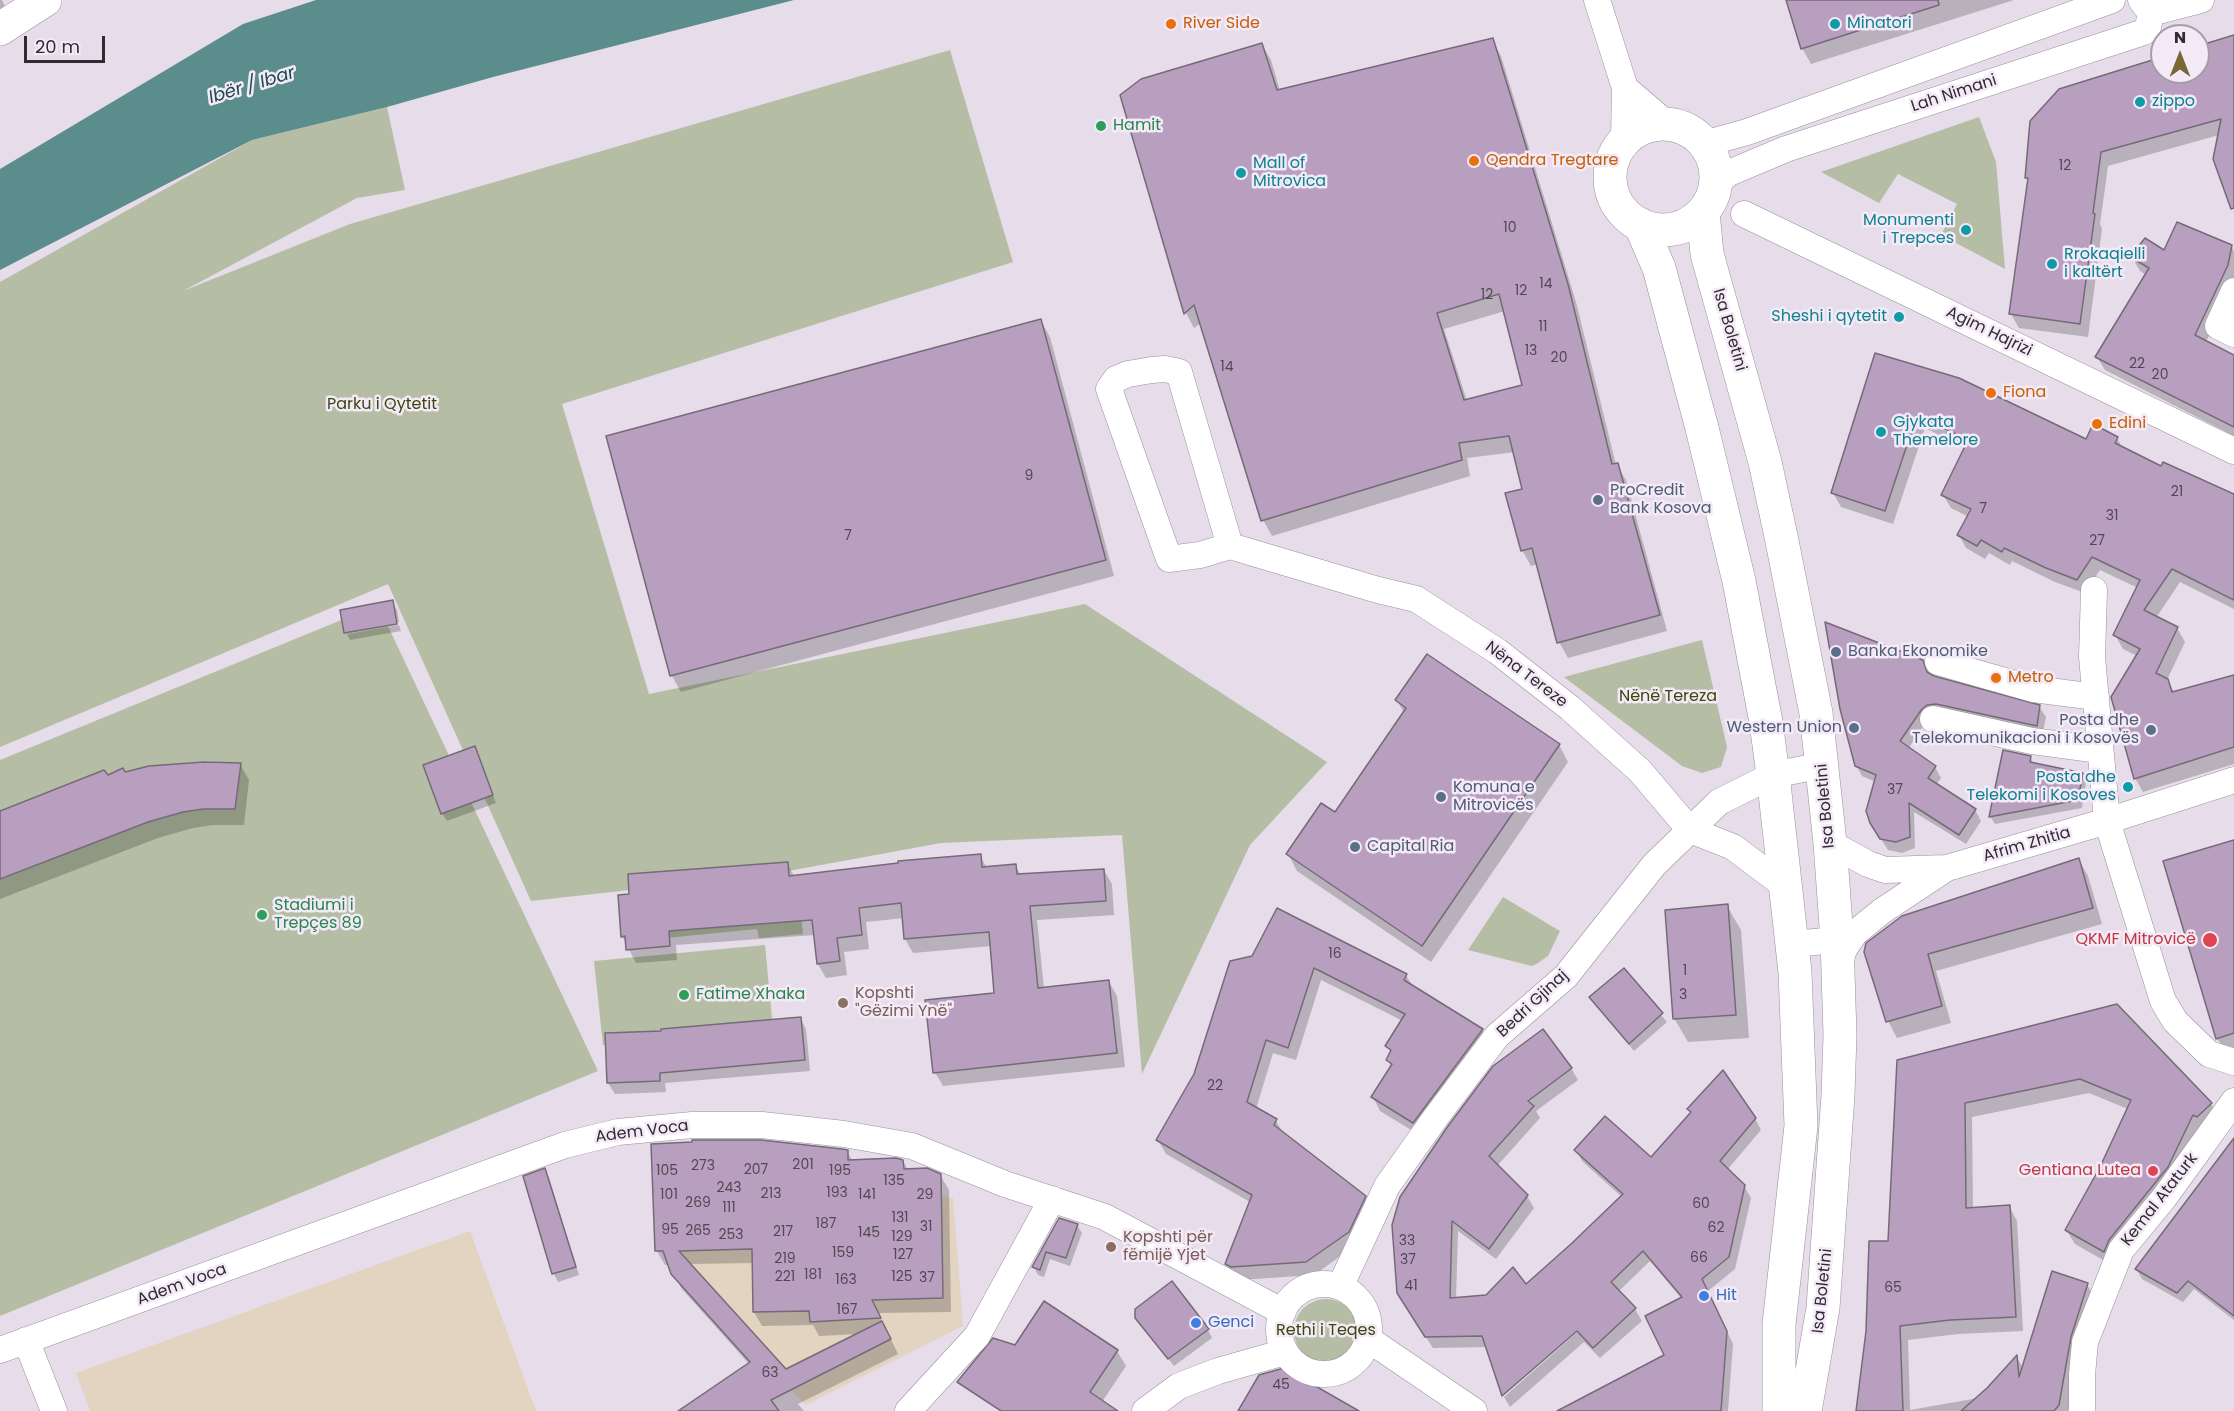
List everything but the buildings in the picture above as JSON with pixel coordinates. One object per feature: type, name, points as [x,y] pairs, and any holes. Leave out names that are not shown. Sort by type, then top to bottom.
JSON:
[{"type":"street","points":[[0,28],[45,0]]},
{"type":"street","points":[[1597,0],[1625,88],[1624,141]]},
{"type":"street","name":"Lah Nimani","points":[[1703,142],[1747,132],[2112,0]]},
{"type":"street","points":[[2146,7],[2201,0]]},
{"type":"street","name":"Lah Nimani","points":[[1716,190],[1786,149],[2144,32],[2148,27],[2146,7]]},
{"type":"street","points":[[1625,88],[1667,124]]},
{"type":"street","points":[[1667,124],[1687,129],[1703,142],[1714,162],[1716,190],[1684,225],[1662,230],[1640,224],[1621,209],[1611,186],[1612,162],[1624,141],[1644,128],[1667,124]]},
{"type":"street","name":"Isa Boletini","points":[[1716,190],[1707,254],[1766,462],[1816,713],[1830,843],[1838,955],[1838,1095],[1823,1308],[1805,1411]]},
{"type":"street","name":"Agim Hajrizi","points":[[1744,214],[2234,451]]},
{"type":"street","points":[[1640,224],[1659,268],[1702,428],[1739,581],[1766,722],[1795,972],[1801,1126],[1779,1324],[1766,1411]]},
{"type":"street","points":[[2234,291],[2218,326],[2234,334]]},
{"type":"street","points":[[1165,369],[1179,372],[1230,546],[1200,555],[1169,559],[1109,389],[1116,379],[1128,374],[1152,370],[1165,369]]},
{"type":"street","name":"Nëna Tereze","points":[[1230,546],[1416,599],[1497,651],[1570,708],[1640,771],[1690,830]]},
{"type":"street","points":[[2094,590],[2092,657],[2107,821],[2163,1001],[2175,1021],[2209,1054],[2234,1062]]},
{"type":"street","points":[[1938,662],[2033,689],[2096,697]]},
{"type":"street","points":[[1933,719],[2032,741],[2100,750]]},
{"type":"street","points":[[1785,886],[1733,848],[1690,830],[1719,802],[1773,775],[1823,765]]},
{"type":"street","name":"Afrim Zhitia","points":[[1830,843],[1868,864],[1885,870],[1947,868],[2107,821],[2234,780]]},
{"type":"street","name":"Bedri Gjinaj","points":[[1340,1287],[1387,1186],[1497,1036],[1566,975],[1654,865],[1690,830]]},
{"type":"street","name":"Afrim Zhitia","points":[[1838,955],[1855,933],[1882,911],[1947,868]]},
{"type":"street","points":[[1791,944],[1838,955]]},
{"type":"street","name":"Kemal Ataturk","points":[[2082,1411],[2085,1342],[2121,1250],[2164,1198],[2234,1101]]},
{"type":"street","name":"Adem Voca","points":[[0,1350],[565,1145],[618,1132],[692,1125],[762,1125],[844,1134],[912,1146],[1005,1184],[1105,1217],[1283,1312]]},
{"type":"street","points":[[908,1411],[976,1336],[1052,1199]]},
{"type":"street","points":[[1327,1284],[1340,1287],[1352,1293],[1360,1302],[1369,1326],[1368,1339],[1362,1353],[1352,1364],[1339,1371],[1324,1374],[1309,1371],[1285,1352],[1280,1332],[1283,1312],[1290,1300],[1307,1288],[1327,1284]]},
{"type":"street","points":[[1822,1411],[1819,1374],[1823,1308]]},
{"type":"street","points":[[1779,1324],[1779,1411]]},
{"type":"street","points":[[1368,1339],[1474,1411]]},
{"type":"street","points":[[26,1340],[54,1411]]},
{"type":"street","points":[[1145,1411],[1179,1386],[1218,1371],[1285,1352]]},
{"type":"shaded area","points":[[680,1166],[836,1173],[953,1198],[963,1326],[806,1405],[679,1282]]},
{"type":"shaded area","points":[[470,1231],[536,1411],[90,1411],[76,1373]]},
{"type":"green space","name":"Parku i Qytetit","points":[[950,50],[1013,262],[562,404],[649,694],[1085,604],[1327,762],[1250,845],[1142,1074],[1122,835],[941,843],[772,874],[531,901],[388,584],[0,747],[0,282],[252,140],[387,107],[405,190],[357,198],[183,291],[350,224]]},
{"type":"green space","points":[[1979,117],[1996,162],[2005,269],[1941,235],[1957,204],[1898,174],[1879,203],[1821,172]]},
{"type":"green space","name":"Stadiumi i Trepçes 89","points":[[378,605],[598,1071],[0,1316],[0,760]]},
{"type":"green space","name":"Nënë Tereza","points":[[1702,640],[1727,747],[1721,767],[1702,773],[1682,766],[1564,677]]},
{"type":"green space","name":"Fatime Xhaka","points":[[797,879],[803,934],[759,938],[757,929],[656,939],[651,894]]},
{"type":"green space","points":[[1503,897],[1560,931],[1548,956],[1532,966],[1468,950]]},
{"type":"green space","name":"Fatime Xhaka","points":[[765,945],[773,1029],[603,1045],[594,961]]},
{"type":"green space","name":"Rethi i Teqes","points":[[1326,1299],[1344,1305],[1352,1313],[1358,1331],[1352,1349],[1344,1357],[1326,1363],[1308,1357],[1300,1349],[1294,1331],[1300,1313],[1308,1305]]},
{"type":"water","name":"Ibër / Ibar","points":[[316,0],[794,0],[493,77],[387,107],[252,140],[0,270],[0,169],[243,24]]},
{"type":"place","name":"River Side","points":[[1171,24]]},
{"type":"place","name":"Minatori","points":[[1835,24]]},
{"type":"place","name":"zippo","points":[[2140,102]]},
{"type":"place","name":"Hamit","points":[[1101,126]]},
{"type":"place","name":"Qendra Tregtare","points":[[1474,161]]},
{"type":"place","name":"Mall of Mitrovica","points":[[1241,173]]},
{"type":"place","name":"Monumenti i Trepces","points":[[1966,230]]},
{"type":"place","name":"Rrokaqielli i kaltërt","points":[[2052,264]]},
{"type":"place","name":"Sheshi i qytetit","points":[[1899,317]]},
{"type":"place","name":"Fiona","points":[[1991,393]]},
{"type":"place","name":"Edini","points":[[2097,424]]},
{"type":"place","name":"Gjykata Themelore","points":[[1881,432]]},
{"type":"place","name":"ProCredit Bank Kosova","points":[[1598,500]]},
{"type":"place","name":"Banka Ekonomike","points":[[1836,652]]},
{"type":"place","name":"Metro","points":[[1996,678]]},
{"type":"place","name":"Western Union","points":[[1854,728]]},
{"type":"place","name":"Posta dhe Telekomunikacioni i Kosovës","points":[[2151,730]]},
{"type":"place","name":"Posta dhe Telekomi i Kosoves","points":[[2128,787]]},
{"type":"place","name":"Komuna e Mitrovicës","points":[[1441,797]]},
{"type":"place","name":"Capital Ria","points":[[1355,847]]},
{"type":"place","name":"Stadiumi i Trepçes 89","points":[[262,915]]},
{"type":"place","name":"QKMF Mitrovicë","points":[[2210,940]]},
{"type":"place","name":"Fatime Xhaka","points":[[684,995]]},
{"type":"place","name":"Kopshti \"Gëzimi Ynë\"","points":[[843,1003]]},
{"type":"place","name":"Gentiana Lutea","points":[[2153,1171]]},
{"type":"place","name":"Kopshti për fëmijë Yjet","points":[[1111,1247]]},
{"type":"place","name":"Hit","points":[[1704,1296]]},
{"type":"place","name":"Genci","points":[[1196,1323]]}]
